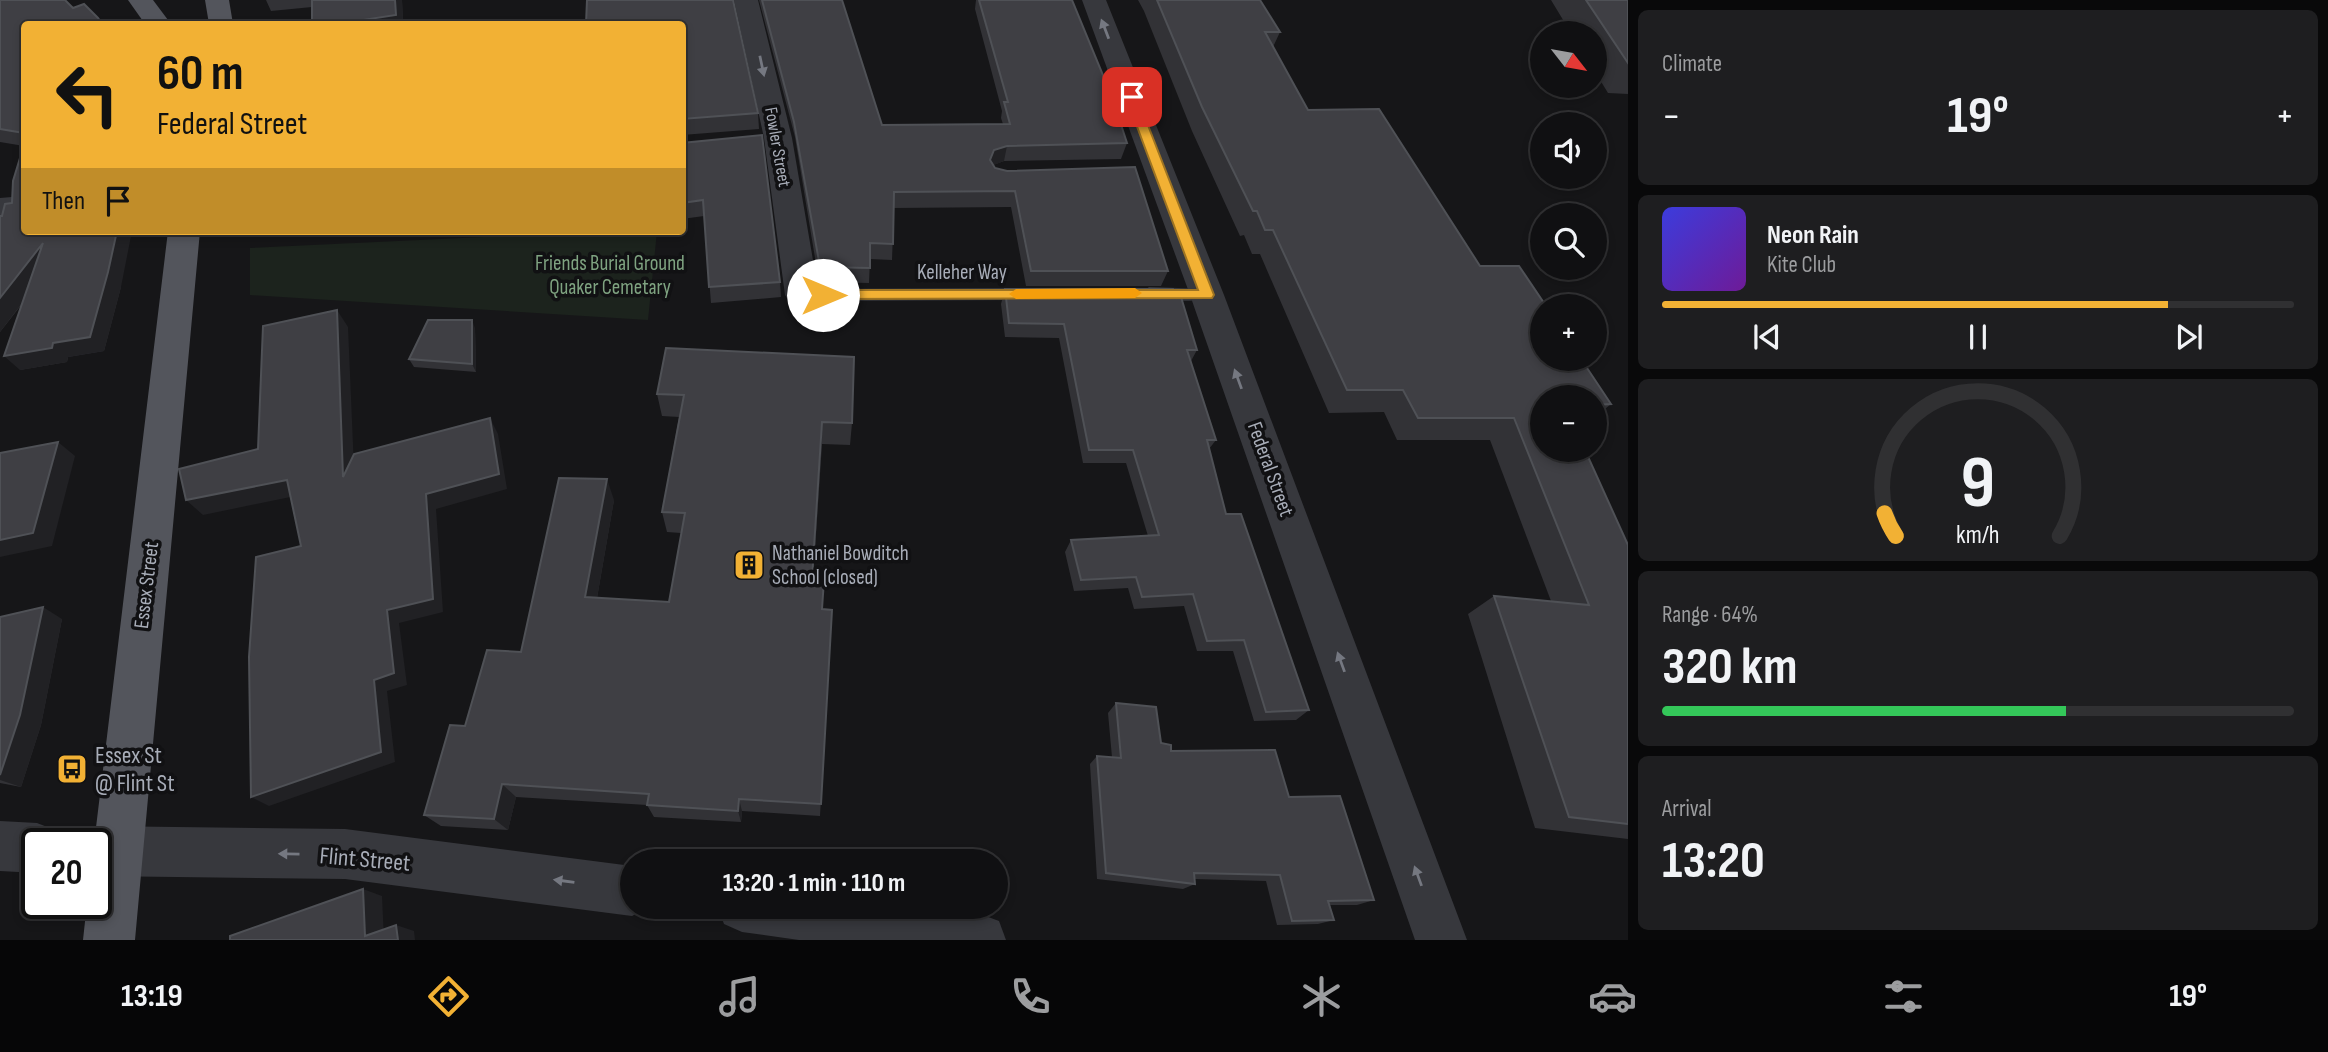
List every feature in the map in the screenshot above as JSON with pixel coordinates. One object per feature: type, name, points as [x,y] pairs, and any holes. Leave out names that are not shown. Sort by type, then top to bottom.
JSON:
[{"type":"main road","points":[[140,0],[157,21]]},
{"type":"main road","points":[[217,0],[220,21]]},
{"type":"main road","name":"Essex Street","points":[[110,828],[184,235]]},
{"type":"main road","name":"Essex Street","points":[[109,919],[109,940]]},
{"type":"street","name":"Fowler Street","points":[[746,0],[765,140],[802,295]]},
{"type":"street","name":"Federal Street","points":[[1094,0],[1147,170],[1207,295],[1441,940]]},
{"type":"street","points":[[0,208],[21,206]]},
{"type":"street","points":[[0,846],[21,847]]},
{"type":"street","name":"Flint Street","points":[[112,852],[345,854],[620,889]]},
{"type":"street","points":[[833,919],[980,940]]},
{"type":"lane","points":[[1128,293],[1207,295]]},
{"type":"lane","name":"Kelleher Way","points":[[802,295],[1048,294]]},
{"type":"green space","name":"Friends Burial Ground Quaker Cemetary","points":[[528,235],[657,235],[648,320],[250,295],[250,248]]},
{"type":"building","points":[[0,0],[65,0],[73,8],[84,4],[100,21],[21,21],[21,132],[0,129]]},
{"type":"building","points":[[312,0],[395,0],[396,15],[357,21],[312,21]]},
{"type":"building","points":[[587,0],[733,0],[758,113],[686,119],[686,21],[586,21]]},
{"type":"building","points":[[762,0],[842,0],[882,125],[1010,124],[1004,102],[1008,102],[979,0],[1072,0],[1112,97],[1127,143],[1007,146],[994,150],[990,160],[995,168],[1007,171],[1135,167],[1168,271],[1031,271],[1015,191],[894,192],[893,244],[870,243],[870,268],[820,267],[794,122]]},
{"type":"building","points":[[1157,0],[1260,0],[1280,32],[1265,32],[1308,110],[1379,109],[1480,266],[1519,266],[1538,294],[1530,294],[1530,371],[1589,371],[1598,385],[1530,385],[1530,458],[1514,418],[1418,418],[1403,390],[1347,390],[1273,230],[1265,230],[1257,211],[1253,211],[1202,107]]},
{"type":"building","points":[[1586,0],[1628,0],[1628,63],[1607,32],[1607,21],[1600,21]]},
{"type":"building","points":[[762,135],[780,282],[709,287],[703,200],[686,202],[686,143]]},
{"type":"building","points":[[21,155],[21,235],[116,235],[90,337],[53,343],[52,348],[4,356],[43,243],[0,298],[0,216],[5,204],[12,203],[13,181]]},
{"type":"building","points":[[1005,289],[1173,289],[1176,297],[1181,297],[1197,350],[1187,350],[1216,440],[1207,440],[1226,514],[1241,514],[1309,710],[1266,712],[1244,640],[1207,641],[1193,594],[1142,597],[1136,577],[1081,580],[1071,540],[1159,535],[1133,450],[1089,450],[1064,324],[1009,323]]},
{"type":"building","points":[[337,310],[343,477],[354,454],[490,418],[499,474],[426,494],[433,599],[387,610],[394,673],[374,680],[381,752],[251,797],[249,657],[256,557],[301,546],[287,480],[186,500],[179,469],[258,449],[263,326]]},
{"type":"building","points":[[428,320],[472,320],[472,364],[409,359]]},
{"type":"building","name":"Nathaniel Bowditch School (closed)","points":[[666,348],[854,357],[852,423],[822,422],[812,579],[824,580],[822,609],[832,610],[821,804],[739,799],[738,811],[647,805],[649,794],[502,784],[494,819],[424,815],[450,725],[465,726],[487,650],[521,652],[559,478],[607,479],[585,597],[669,602],[685,513],[662,512],[684,395],[657,394]]},
{"type":"building","points":[[58,442],[33,533],[0,540],[0,453]]},
{"type":"building","points":[[1532,462],[1590,462],[1628,545],[1628,824],[1569,817],[1494,596],[1589,605]]},
{"type":"building","points":[[43,607],[20,715],[0,775],[0,617]]},
{"type":"building","points":[[1116,703],[1156,707],[1161,743],[1171,745],[1171,751],[1275,750],[1289,797],[1340,796],[1374,900],[1328,901],[1334,920],[1292,921],[1280,875],[1194,873],[1195,884],[1106,873],[1097,756],[1121,758]]},
{"type":"building","points":[[363,889],[365,936],[396,925],[398,940],[230,940],[230,936]]},
{"type":"slow traffic","points":[[1016,294],[1135,293]]},
{"type":"place","name":"Nathaniel Bowditch School (closed)","points":[[749,565]]},
{"type":"place","name":"Essex St @ Flint St","points":[[72,769]]},
{"type":"route","points":[[823,295],[1207,295],[1132,97]]}]
